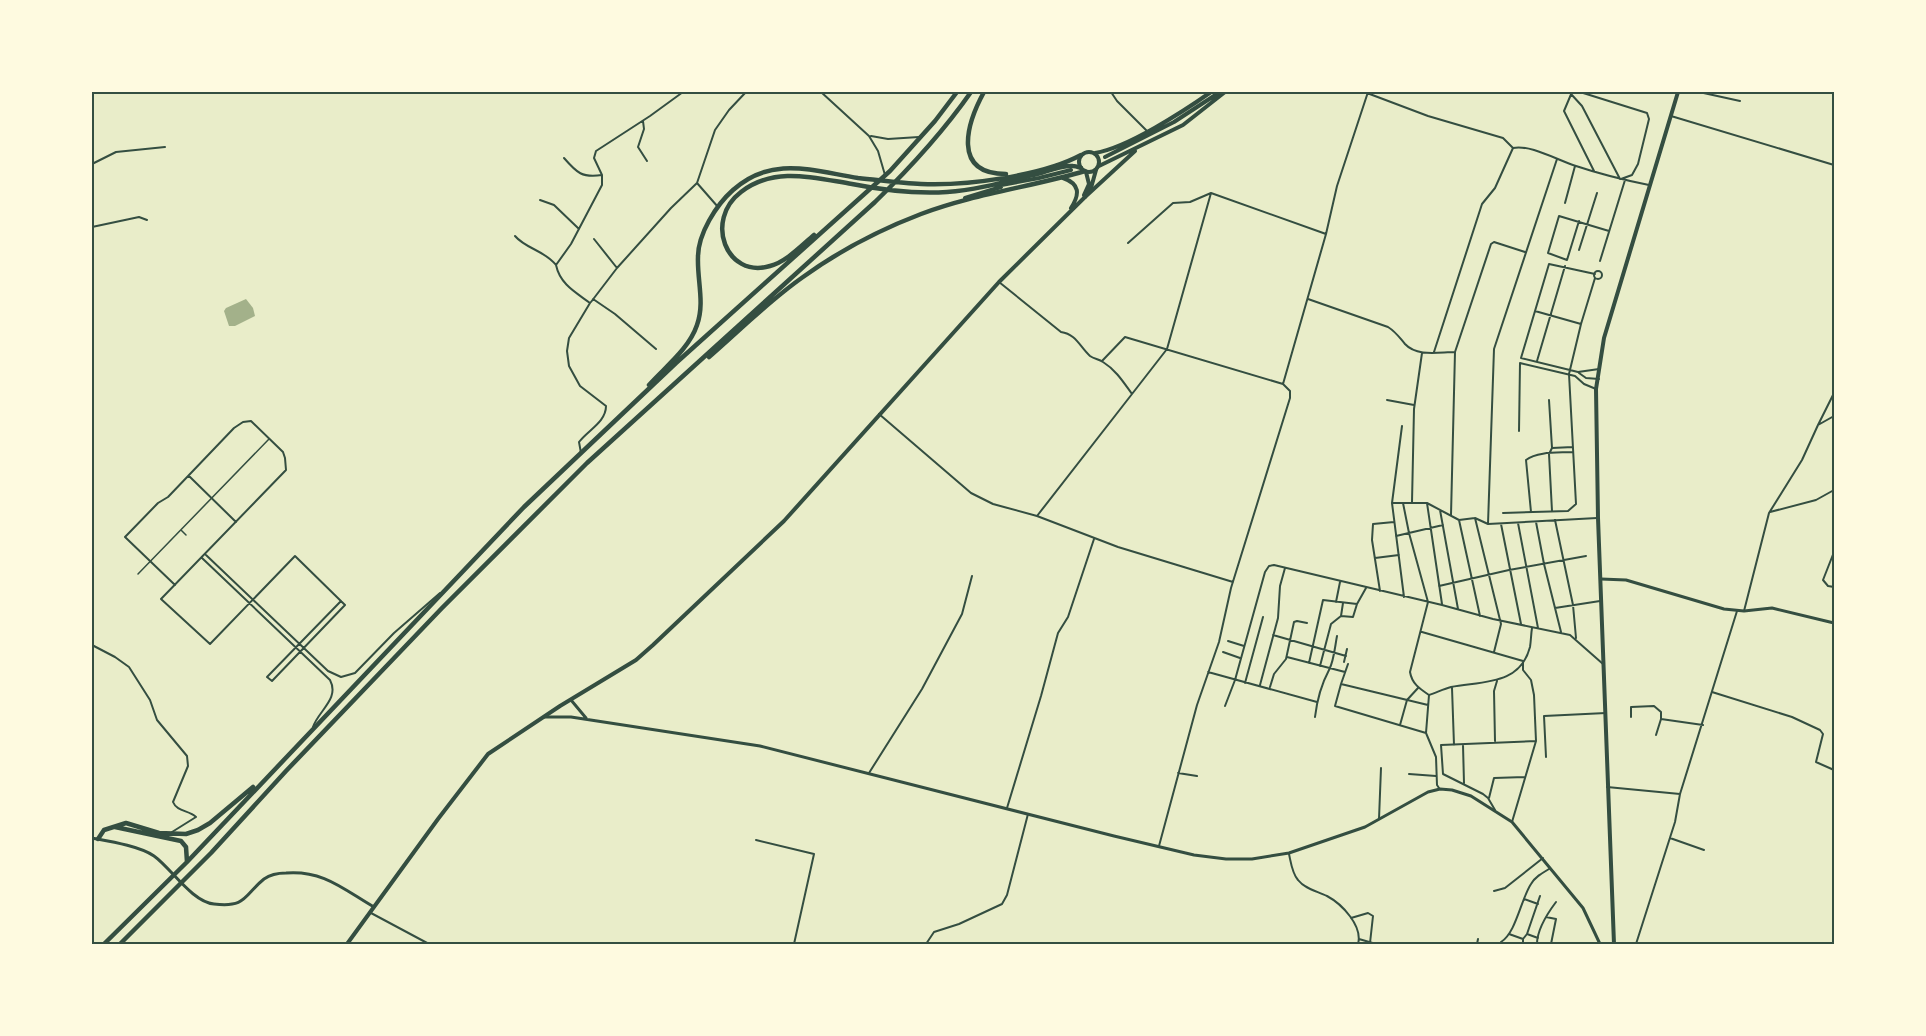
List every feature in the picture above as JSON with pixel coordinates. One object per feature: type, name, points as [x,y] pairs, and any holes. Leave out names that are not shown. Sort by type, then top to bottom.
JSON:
[{"type":"highway","points":[[104,945],[187,862],[524,507],[684,356],[885,175],[921,137],[957,92]]},
{"type":"highway","points":[[648,410],[902,175],[936,139],[971,92]]},
{"type":"highway","points":[[984,92],[971,118],[968,130],[970,154],[974,161],[987,171],[995,174],[1021,174]]},
{"type":"highway","points":[[618,417],[689,340],[697,325],[701,306],[698,256],[701,240],[718,207],[731,191],[745,180],[773,170],[795,168],[919,184],[955,185],[1021,174],[1065,163],[1081,155]]},
{"type":"highway","points":[[856,202],[788,256],[769,267],[758,268],[740,263],[723,242],[722,222],[727,210],[741,192],[753,185],[780,176],[809,176],[851,184],[911,191],[948,192],[1009,181],[1070,166],[1084,170]]},
{"type":"highway","points":[[120,945],[211,853],[442,608],[587,463],[802,277],[860,242],[922,214],[962,201],[1063,178],[1084,170]]},
{"type":"highway","points":[[94,839],[104,830],[126,823],[168,835],[186,834],[198,830],[261,782]]},
{"type":"highway","points":[[115,827],[181,842],[186,847],[187,862]]},
{"type":"main road","points":[[347,945],[488,754],[542,717],[636,660],[784,521],[999,282],[1088,188],[1089,181],[1079,162],[1081,155],[1086,152],[1095,153],[1110,149],[1188,108],[1211,92]]},
{"type":"main road","points":[[1106,157],[1140,142],[1182,118],[1220,92]]},
{"type":"main road","points":[[1084,170],[1098,168],[1183,125],[1226,92]]},
{"type":"main road","points":[[1613,943],[1598,518],[1596,389],[1604,338],[1678,92]]},
{"type":"main road","points":[[1048,232],[1137,148]]},
{"type":"main road","points":[[1085,198],[1091,189],[1098,168],[1099,158],[1095,153]]},
{"type":"main road","points":[[948,192],[1014,183],[1071,170]]},
{"type":"main road","points":[[1063,178],[1073,182],[1078,190],[1071,208]]},
{"type":"main road","points":[[922,214],[1014,183]]},
{"type":"street","points":[[556,265],[566,253],[602,184],[602,175],[594,158],[596,151],[683,92]]},
{"type":"street","points":[[581,453],[579,442],[602,419],[606,409],[604,403],[580,386],[569,366],[567,351],[569,338],[590,303],[617,268],[697,183],[715,130],[746,92]]},
{"type":"street","points":[[821,92],[869,136],[878,151],[885,175]]},
{"type":"street","points":[[1110,92],[1147,131]]},
{"type":"street","points":[[1283,384],[1326,234],[1337,186],[1367,92],[1428,117],[1503,138],[1513,148],[1557,159],[1622,180],[1649,185]]},
{"type":"street","points":[[1580,92],[1647,112],[1649,119],[1638,164],[1632,175],[1622,180]]},
{"type":"street","points":[[1699,92],[1740,102]]},
{"type":"street","points":[[1594,171],[1564,111],[1571,93],[1582,106],[1622,180],[1600,261]]},
{"type":"street","points":[[1671,116],[1834,165]]},
{"type":"street","points":[[643,121],[644,129],[638,147],[647,161]]},
{"type":"street","points":[[869,136],[888,139],[921,137]]},
{"type":"street","points":[[92,164],[116,152],[165,147]]},
{"type":"street","points":[[1434,352],[1482,204],[1496,188],[1513,148]]},
{"type":"street","points":[[564,158],[576,172],[588,177],[602,175]]},
{"type":"street","points":[[1488,524],[1494,349],[1557,159]]},
{"type":"street","points":[[1565,203],[1575,166]]},
{"type":"street","points":[[697,183],[718,207]]},
{"type":"street","points":[[1579,250],[1597,193]]},
{"type":"street","points":[[1128,243],[1173,203],[1190,202],[1212,194],[1326,234]]},
{"type":"street","points":[[1037,516],[1167,350],[1212,194]]},
{"type":"street","points":[[540,200],[554,205],[579,229]]},
{"type":"street","points":[[1579,221],[1567,260],[1548,254],[1559,216],[1579,221],[1610,231]]},
{"type":"street","points":[[92,227],[139,217],[147,220]]},
{"type":"street","points":[[515,236],[521,243],[544,254],[556,265],[563,282],[590,303]]},
{"type":"street","points":[[594,239],[617,268]]},
{"type":"street","points":[[1451,515],[1455,352],[1491,243],[1525,252]]},
{"type":"street","points":[[1586,378],[1570,369],[1521,357],[1549,264],[1602,274],[1600,279],[1595,278]]},
{"type":"street","points":[[1537,362],[1566,266]]},
{"type":"street","points":[[1503,513],[1568,511],[1576,504],[1569,374],[1595,274]]},
{"type":"street","points":[[999,282],[1061,332],[1072,335],[1094,359],[1102,361],[1116,373],[1132,394]]},
{"type":"street","points":[[593,299],[615,314],[656,349]]},
{"type":"street","points":[[1307,299],[1388,327],[1397,333],[1409,347],[1422,353],[1455,352]]},
{"type":"street","points":[[1535,310],[1581,324]]},
{"type":"street","points":[[1102,361],[1125,337],[1283,384],[1290,391],[1290,398],[1233,582],[1219,642],[1197,705],[1159,846]]},
{"type":"street","points":[[1412,502],[1415,405],[1422,353]]},
{"type":"street","points":[[1519,431],[1520,363],[1575,376],[1599,379]]},
{"type":"street","points":[[1578,372],[1599,369]]},
{"type":"street","points":[[1575,376],[1584,384],[1596,389]]},
{"type":"street","points":[[1744,611],[1769,513],[1802,460],[1834,393]]},
{"type":"street","points":[[1387,400],[1415,405]]},
{"type":"street","points":[[1549,400],[1552,511]]},
{"type":"street","points":[[879,414],[971,493],[993,504],[1037,516],[1094,539],[1233,582]]},
{"type":"street","points":[[1818,425],[1834,416]]},
{"type":"street","points":[[175,585],[125,537],[158,503],[168,497],[230,432],[243,422],[254,422],[285,455],[286,470],[202,558],[175,585],[161,599],[210,644],[294,556],[341,601],[345,605],[272,681],[267,677],[341,601]]},
{"type":"street","points":[[1402,426],[1392,503],[1404,597]]},
{"type":"street","points":[[138,574],[270,438]]},
{"type":"street","points":[[1552,448],[1574,447]]},
{"type":"street","points":[[1531,512],[1526,460],[1532,456],[1573,452]]},
{"type":"street","points":[[189,476],[236,522]]},
{"type":"street","points":[[1769,513],[1816,500],[1834,490]]},
{"type":"street","points":[[1830,493],[1834,498]]},
{"type":"street","points":[[1403,502],[1428,602],[1410,672],[1418,688],[1429,695]]},
{"type":"street","points":[[1392,503],[1426,503],[1459,520],[1475,518],[1488,524],[1598,518]]},
{"type":"street","points":[[1426,503],[1442,605]]},
{"type":"street","points":[[1440,510],[1458,609]]},
{"type":"street","points":[[1475,518],[1501,624],[1494,652]]},
{"type":"street","points":[[1459,520],[1480,616]]},
{"type":"street","points":[[1555,520],[1573,605],[1576,639]]},
{"type":"street","points":[[1380,591],[1372,540],[1373,524],[1394,522]]},
{"type":"street","points":[[1536,522],[1561,632]]},
{"type":"street","points":[[1518,523],[1538,628]]},
{"type":"street","points":[[1501,524],[1521,624]]},
{"type":"street","points":[[1396,536],[1443,525]]},
{"type":"street","points":[[181,530],[186,535]]},
{"type":"street","points":[[1006,808],[1058,633],[1068,617],[1094,539]]},
{"type":"street","points":[[1834,552],[1833,560],[1823,580],[1828,586],[1834,587]]},
{"type":"street","points":[[205,554],[333,685],[330,701],[316,718],[312,729]]},
{"type":"street","points":[[1375,558],[1399,555]]},
{"type":"street","points":[[1439,586],[1586,556]]},
{"type":"street","points":[[202,558],[332,674],[341,677],[351,676],[422,606],[445,590]]},
{"type":"street","points":[[1225,706],[1235,680],[1266,570],[1274,565],[1500,621],[1561,632],[1576,639],[1597,661],[1603,664]]},
{"type":"street","points":[[1260,685],[1278,618],[1280,586],[1285,568]]},
{"type":"street","points":[[869,773],[922,689],[962,614],[972,576]]},
{"type":"street","points":[[1601,579],[1626,580],[1724,609],[1744,611],[1772,608],[1834,623]]},
{"type":"street","points":[[1336,602],[1340,582]]},
{"type":"street","points":[[1341,616],[1353,617],[1366,588]]},
{"type":"street","points":[[1309,663],[1323,600],[1357,604]]},
{"type":"street","points":[[1555,608],[1602,601]]},
{"type":"street","points":[[1320,666],[1331,624],[1341,616],[1343,603]]},
{"type":"street","points":[[1636,945],[1737,610]]},
{"type":"street","points":[[1245,683],[1263,617]]},
{"type":"street","points":[[1270,688],[1274,674],[1284,664],[1287,657],[1294,622],[1307,623]]},
{"type":"street","points":[[1429,695],[1452,687],[1497,681],[1514,671],[1523,661],[1529,647],[1532,628]]},
{"type":"street","points":[[1421,632],[1523,661]]},
{"type":"street","points":[[1273,634],[1346,656]]},
{"type":"street","points":[[1315,717],[1325,675],[1330,670],[1337,636]]},
{"type":"street","points":[[1228,641],[1244,646]]},
{"type":"street","points":[[92,645],[129,667],[150,700],[157,720],[183,749],[188,758],[187,769],[173,802],[176,808],[195,815],[195,818],[168,835]]},
{"type":"street","points":[[1347,649],[1345,672],[1335,706],[1426,733]]},
{"type":"street","points":[[1223,652],[1241,658]]},
{"type":"street","points":[[1287,657],[1330,670],[1345,672]]},
{"type":"street","points":[[1512,822],[1536,741],[1534,694],[1531,680],[1523,670],[1523,661]]},
{"type":"street","points":[[1208,672],[1317,702]]},
{"type":"street","points":[[1495,742],[1494,691],[1497,681]]},
{"type":"street","points":[[1341,684],[1428,705]]},
{"type":"street","points":[[1452,687],[1454,745]]},
{"type":"street","points":[[1401,725],[1407,700],[1418,688]]},
{"type":"street","points":[[1712,692],[1792,717],[1820,730],[1823,734],[1816,762],[1834,770]]},
{"type":"street","points":[[1429,695],[1426,733],[1436,757],[1437,785],[1440,789]]},
{"type":"street","points":[[571,700],[587,720]]},
{"type":"street","points":[[1631,717],[1631,707],[1654,706],[1661,712],[1656,735]]},
{"type":"street","points":[[1546,757],[1544,716],[1606,713]]},
{"type":"street","points":[[542,717],[556,716],[587,720],[760,746],[1194,855],[1226,859],[1252,859],[1288,853],[1365,827],[1428,792],[1440,789],[1452,790],[1471,796],[1512,822],[1583,908],[1600,945]]},
{"type":"street","points":[[1661,719],[1703,725]]},
{"type":"street","points":[[1494,810],[1489,799],[1483,794],[1443,774],[1441,745],[1536,741]]},
{"type":"street","points":[[1463,745],[1464,783]]},
{"type":"street","points":[[1379,819],[1381,768]]},
{"type":"street","points":[[1178,773],[1197,776]]},
{"type":"street","points":[[1409,774],[1437,776]]},
{"type":"street","points":[[1489,799],[1494,778],[1525,777]]},
{"type":"street","points":[[1607,787],[1680,794]]},
{"type":"street","points":[[926,945],[934,932],[1002,904],[1028,814]]},
{"type":"street","points":[[1670,838],[1704,850]]},
{"type":"street","points":[[94,839],[147,852],[196,895],[210,904],[233,904],[249,897],[268,876],[277,873],[302,872],[321,876],[374,907]]},
{"type":"street","points":[[756,840],[814,854],[794,945]]},
{"type":"street","points":[[1288,853],[1293,872],[1299,882],[1328,896],[1351,918],[1359,939],[1358,945]]},
{"type":"street","points":[[1494,891],[1504,888],[1543,858]]},
{"type":"street","points":[[1501,942],[1509,934],[1535,879],[1551,867]]},
{"type":"street","points":[[1523,945],[1523,939],[1527,934],[1540,896]]},
{"type":"street","points":[[1524,899],[1538,904]]},
{"type":"street","points":[[1537,945],[1546,917],[1556,902]]},
{"type":"street","points":[[370,912],[429,945]]},
{"type":"street","points":[[1351,918],[1368,913],[1373,916],[1370,943]]},
{"type":"street","points":[[1546,917],[1556,919],[1551,945]]},
{"type":"street","points":[[1509,934],[1523,939]]},
{"type":"street","points":[[1527,934],[1538,938]]},
{"type":"street","points":[[1359,939],[1376,945]]},
{"type":"street","points":[[1477,945],[1478,939]]},
{"type":"shaded area","points":[[246,299],[253,308],[255,316],[235,326],[229,326],[224,311]]}]
